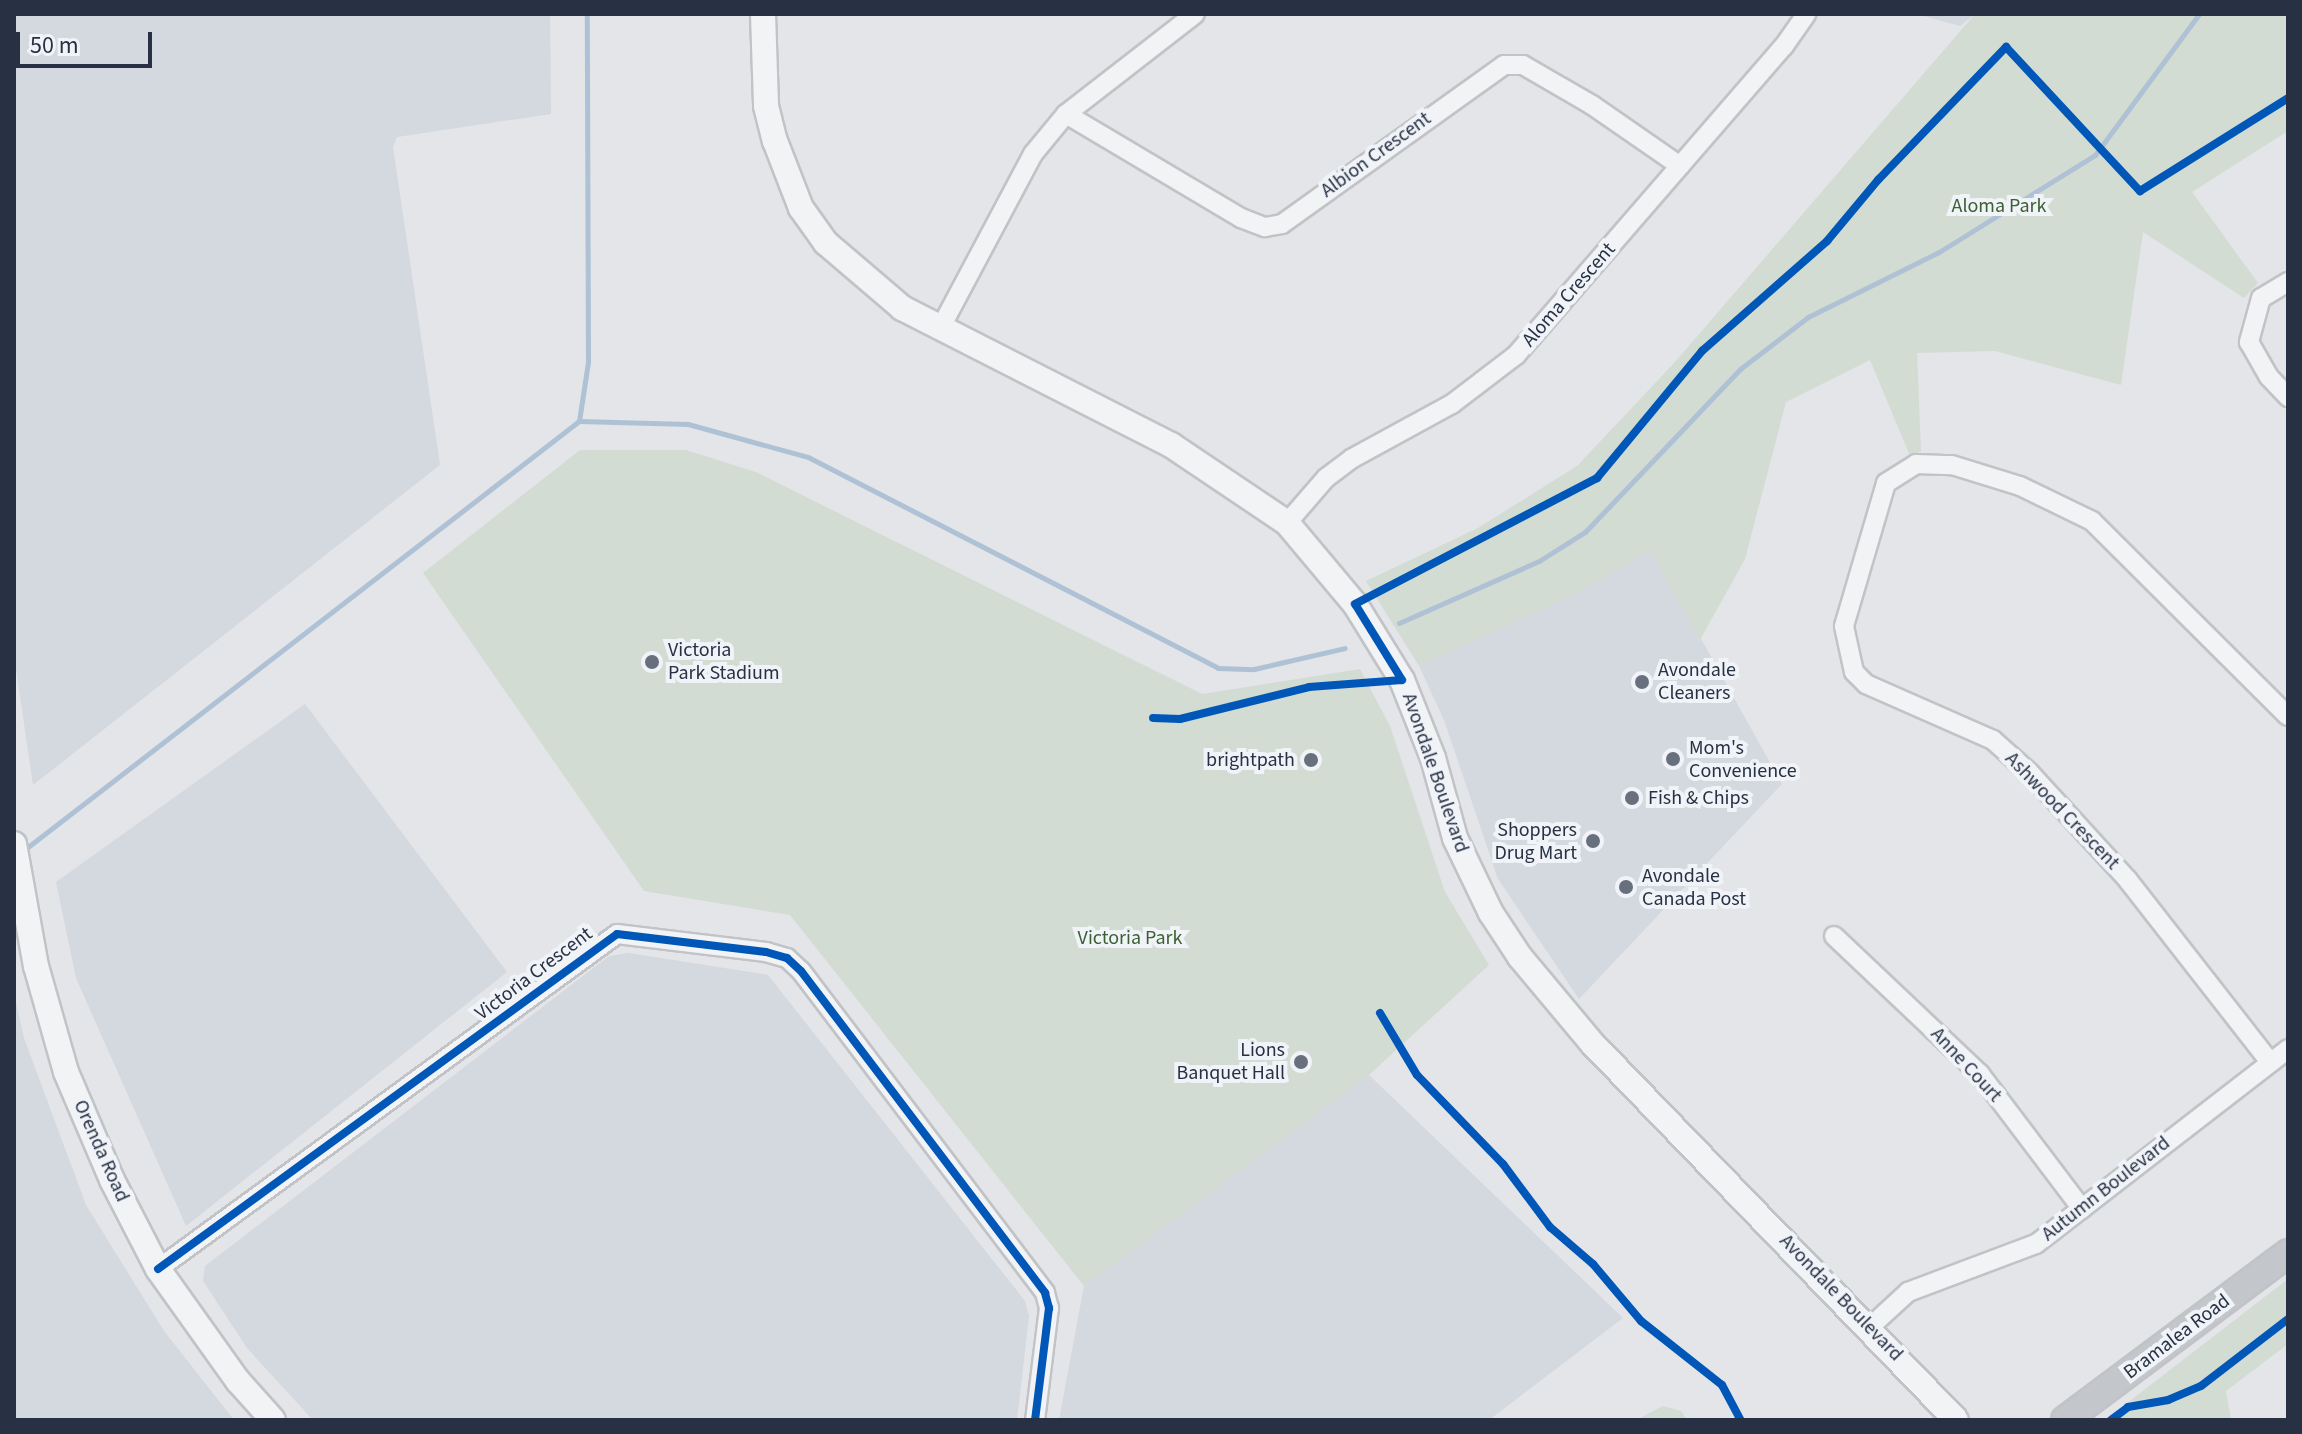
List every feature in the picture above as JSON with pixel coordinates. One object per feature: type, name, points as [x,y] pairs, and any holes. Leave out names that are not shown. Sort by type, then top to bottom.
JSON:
[{"type":"main road","name":"Bramalea Road","points":[[2065,1420],[2288,1253]]},
{"type":"street","name":"Avondale Boulevard","points":[[763,14],[766,106],[785,175],[801,208],[826,243],[902,308],[1171,445],[1287,523],[1355,604],[1402,680],[1433,758],[1455,838],[1491,913],[1520,957],[1591,1042],[1870,1327],[1956,1420]]},
{"type":"street","points":[[941,327],[1033,154],[1066,114],[1195,14]]},
{"type":"street","name":"Aloma Crescent","points":[[1287,523],[1326,478],[1351,459],[1452,404],[1516,355],[1784,46],[1806,14]]},
{"type":"street","name":"Albion Crescent","points":[[1066,114],[1241,218],[1265,227],[1282,224],[1504,65],[1523,65],[1592,105],[1680,166]]},
{"type":"street","points":[[2288,282],[2261,298],[2249,342],[2269,377],[2288,397]]},
{"type":"street","name":"Ashwood Crescent","points":[[2270,1062],[2128,880],[2030,773],[1993,740],[1882,692],[1854,672],[1844,626],[1886,483],[1916,464],[1952,465],[2020,486],[2092,521],[2288,716]]},
{"type":"street","name":"Orenda Road","points":[[14,844],[20,882],[66,1072],[112,1180],[158,1269],[238,1381],[273,1420]]},
{"type":"street","name":"Victoria Crescent","points":[[158,1269],[617,934],[766,952],[787,958],[801,971],[1045,1293],[1049,1308],[1035,1420]]},
{"type":"street","name":"Anne Court","points":[[1834,936],[1980,1074],[2082,1209]]},
{"type":"street","name":"Autumn Boulevard","points":[[1870,1327],[1908,1292],[2036,1244],[2288,1049]]},
{"type":"shaded area","points":[[14,14],[550,14],[551,114],[397,137],[393,147],[440,465],[33,785],[14,655]]},
{"type":"shaded area","points":[[1916,14],[1975,14],[1960,26]]},
{"type":"shaded area","points":[[1651,549],[1782,784],[1579,999],[1498,879],[1444,720],[1419,666],[1582,591]]},
{"type":"shaded area","points":[[305,704],[507,972],[186,1226],[76,978],[56,882]]},
{"type":"shaded area","points":[[629,953],[768,975],[1025,1301],[1029,1316],[1017,1420],[313,1420],[247,1348],[203,1281],[205,1266],[609,956]]},
{"type":"shaded area","points":[[14,993],[24,1038],[86,1205],[164,1331],[234,1420],[14,1420]]},
{"type":"shaded area","points":[[1369,1075],[1623,1318],[1489,1420],[1059,1420],[1084,1286]]},
{"type":"green space","name":"Aloma Park","points":[[1975,14],[2288,14],[2288,131],[2192,192],[2258,283],[2244,298],[2143,232],[2121,385],[1995,351],[1917,353],[1921,451],[1910,456],[1870,360],[1786,402],[1745,559],[1700,640],[1650,550],[1582,591],[1419,666],[1366,581],[1478,528],[1577,466],[1675,362]]},
{"type":"green space","name":"Victoria Park","points":[[580,450],[686,450],[756,472],[1202,694],[1360,669],[1390,726],[1445,892],[1489,965],[1369,1075],[1084,1286],[790,915],[644,891],[423,573]]},
{"type":"green space","points":[[2288,1279],[2288,1344],[2226,1391],[2231,1420],[2105,1420]]},
{"type":"green space","points":[[1663,1406],[1681,1411],[1687,1420],[1636,1420]]},
{"type":"waterway","points":[[579,421],[588,362],[587,14]]},
{"type":"waterway","points":[[1399,623],[1539,561],[1585,532],[1740,369],[1808,317],[1939,252],[2095,155],[2199,14]]},
{"type":"waterway","points":[[24,850],[579,421],[688,424],[808,457],[1218,668],[1254,669],[1345,648]]},
{"type":"cycle path","points":[[1153,718],[1180,719],[1309,687],[1402,680],[1355,604],[1597,478],[1702,351],[1827,241],[1878,180],[2006,47],[2140,191],[2288,98]]},
{"type":"cycle path","points":[[158,1269],[617,934],[766,952],[787,958],[801,971],[1045,1293],[1049,1308],[1035,1420]]},
{"type":"cycle path","points":[[1380,1013],[1417,1075],[1503,1164],[1550,1227],[1593,1264],[1641,1321],[1722,1385],[1741,1420]]},
{"type":"cycle path","points":[[2111,1420],[2128,1407],[2168,1400],[2201,1386],[2288,1319]]},
{"type":"place","name":"Victoria Park Stadium","points":[[652,662]]},
{"type":"place","name":"Avondale Cleaners","points":[[1642,682]]},
{"type":"place","name":"Mom's Convenience","points":[[1673,759]]},
{"type":"place","name":"brightpath","points":[[1311,760]]},
{"type":"place","name":"Fish & Chips","points":[[1632,798]]},
{"type":"place","name":"Shoppers Drug Mart","points":[[1593,841]]},
{"type":"place","name":"Avondale Canada Post","points":[[1626,887]]},
{"type":"place","name":"Lions Banquet Hall","points":[[1301,1062]]}]
